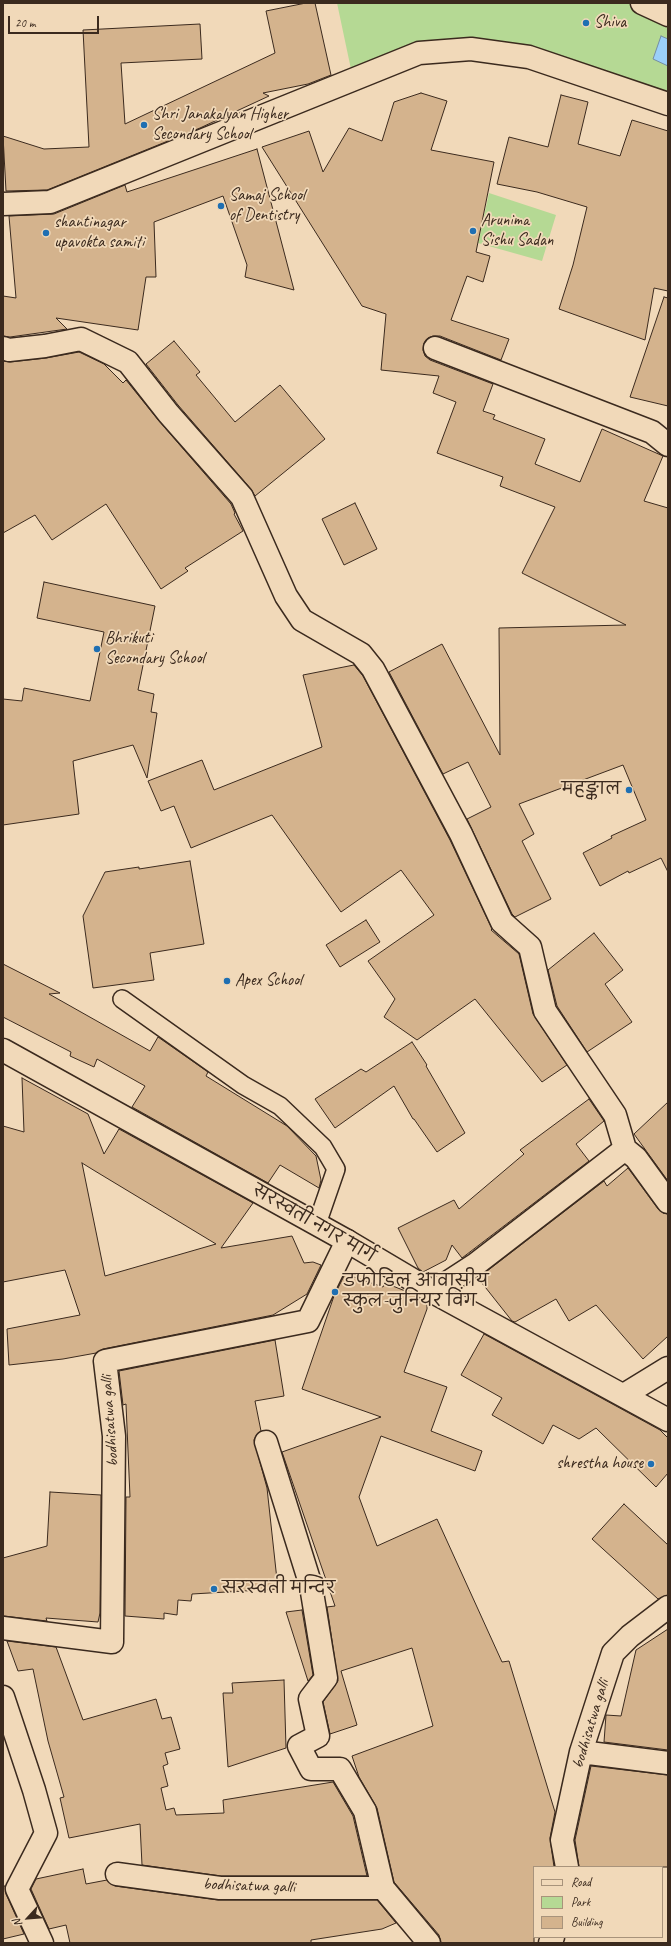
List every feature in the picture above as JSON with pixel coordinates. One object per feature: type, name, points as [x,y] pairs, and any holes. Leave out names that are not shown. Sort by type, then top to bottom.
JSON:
[{"type":"street","points":[[642,3],[668,15]]},
{"type":"street","points":[[3,204],[50,202],[419,53],[471,49],[529,58],[668,104]]},
{"type":"street","points":[[3,348],[9,350],[45,346],[81,339],[128,362],[168,413],[242,497],[286,596],[302,620],[361,654],[373,669],[461,834],[502,922],[530,947],[545,1010],[616,1115],[625,1149],[636,1158],[668,1202]]},
{"type":"street","points":[[436,348],[663,432]]},
{"type":"street","name":"सरस्वती नगर मार्ग","points":[[3,1050],[317,1224],[433,1292],[668,1420]]},
{"type":"street","points":[[433,1292],[476,1264],[625,1149]]},
{"type":"street","name":"bodhisatwa galli","points":[[3,1628],[112,1642],[114,1436],[105,1361],[308,1321],[347,1241]]},
{"type":"street","points":[[624,1395],[668,1368]]},
{"type":"street","points":[[266,1442],[310,1586],[326,1678],[310,1699],[318,1736],[298,1746],[311,1769],[340,1769],[366,1811],[382,1888],[429,1943]]},
{"type":"street","name":"bodhisatwa galli","points":[[567,1866],[562,1840],[581,1752],[613,1653],[630,1636],[668,1607]]},
{"type":"street","points":[[3,1697],[34,1790],[46,1832],[17,1889],[42,1943]]},
{"type":"street","points":[[581,1752],[668,1763]]},
{"type":"street","name":"bodhisatwa galli","points":[[117,1874],[220,1888],[382,1888]]},
{"type":"lane","points":[[122,999],[244,1085],[280,1106],[323,1147],[336,1169],[317,1224]]},
{"type":"green space","points":[[337,3],[633,3],[668,19],[668,98],[510,48],[352,74]]},
{"type":"green space","points":[[489,193],[556,215],[542,261],[478,243]]},
{"type":"water","points":[[661,36],[668,39],[668,66],[653,59]]},
{"type":"building","points":[[306,3],[315,3],[331,75],[308,84],[263,93],[269,96],[200,128],[47,190],[6,191],[3,136],[44,149],[89,147],[83,30],[200,24],[202,59],[121,63],[125,124],[275,53],[266,11]]},
{"type":"building","points":[[421,93],[447,101],[431,150],[494,162],[476,252],[490,256],[483,282],[467,276],[451,320],[509,339],[501,360],[440,336],[428,338],[424,343],[423,350],[425,356],[430,360],[493,384],[483,411],[495,415],[493,419],[545,439],[535,464],[580,482],[602,429],[663,456],[644,501],[668,508],[668,872],[661,858],[629,873],[628,871],[600,886],[583,853],[612,838],[611,836],[646,820],[623,765],[519,804],[534,834],[522,841],[551,899],[515,917],[512,914],[467,819],[491,807],[468,762],[443,774],[389,672],[442,644],[500,755],[499,628],[626,625],[522,573],[555,507],[500,486],[503,477],[437,453],[456,402],[433,393],[439,376],[381,370],[386,314],[362,306],[262,147],[309,131],[323,172],[349,128],[382,141],[394,102]]},
{"type":"building","points":[[561,95],[588,102],[578,144],[620,156],[632,120],[668,131],[668,291],[654,288],[645,340],[559,309],[573,265],[587,207],[537,192],[497,184],[509,137],[548,147]]},
{"type":"building","points":[[257,149],[294,290],[245,277],[247,265],[223,196],[154,222],[156,277],[146,277],[138,330],[56,318],[67,329],[10,337],[3,336],[3,296],[16,298],[9,216],[54,214],[125,185],[127,192]]},
{"type":"building","points":[[664,297],[668,298],[668,406],[630,397]]},
{"type":"building","points":[[174,341],[200,372],[196,375],[235,422],[280,385],[325,439],[255,496],[251,489],[178,405],[146,364]]},
{"type":"building","points":[[79,352],[104,364],[123,383],[126,380],[159,421],[231,504],[235,513],[234,514],[243,531],[185,568],[188,571],[161,589],[106,504],[52,540],[35,515],[3,533],[3,361],[10,362],[46,358]]},
{"type":"building","points":[[355,503],[377,549],[344,565],[322,519]]},
{"type":"building","points":[[44,582],[155,606],[138,690],[154,694],[151,712],[157,713],[147,778],[133,745],[73,761],[79,814],[3,825],[3,699],[22,701],[24,688],[90,701],[104,632],[37,618]]},
{"type":"building","points":[[354,665],[363,676],[450,840],[492,929],[491,930],[519,954],[533,1014],[567,1065],[542,1082],[475,999],[417,1040],[384,1017],[395,999],[368,961],[434,915],[401,870],[341,912],[272,815],[191,848],[174,806],[161,811],[148,781],[202,760],[214,790],[322,747],[303,675]]},
{"type":"building","points":[[190,861],[204,944],[150,953],[154,980],[93,988],[83,916],[105,872],[139,867],[139,869]]},
{"type":"building","points":[[366,920],[380,942],[340,967],[326,945]]},
{"type":"building","points":[[594,933],[623,970],[605,984],[632,1022],[587,1052],[557,1006],[548,970]]},
{"type":"building","points":[[3,964],[60,993],[49,994],[150,1051],[158,1037],[208,1072],[206,1076],[287,1126],[316,1156],[321,1180],[319,1188],[280,1165],[268,1183],[132,1107],[145,1086],[97,1059],[94,1067],[70,1056],[71,1052],[3,1017]]},
{"type":"building","points":[[412,1042],[427,1065],[426,1066],[465,1133],[437,1152],[413,1119],[394,1086],[335,1128],[315,1099],[361,1069],[366,1072]]},
{"type":"building","points":[[22,1078],[88,1114],[104,1154],[119,1129],[253,1203],[221,1248],[292,1236],[304,1263],[313,1262],[321,1265],[307,1294],[273,1315],[103,1349],[96,1353],[63,1359],[9,1365],[7,1329],[80,1315],[65,1270],[3,1282],[3,1126],[24,1132]],"holes":[[[82,1163],[216,1244],[105,1276]]]},
{"type":"building","points":[[589,1099],[604,1121],[576,1144],[589,1161],[462,1258],[452,1245],[446,1260],[423,1272],[418,1268],[398,1228],[454,1200],[459,1209],[524,1154],[520,1150]]},
{"type":"building","points":[[668,1102],[668,1181],[634,1134]]},
{"type":"building","points":[[628,1168],[658,1209],[663,1213],[668,1214],[668,1336],[643,1359],[596,1305],[569,1321],[556,1299],[515,1322],[512,1321],[478,1278],[604,1181],[607,1186]]},
{"type":"building","points":[[345,1274],[383,1287],[385,1283],[408,1292],[427,1303],[427,1309],[404,1372],[447,1387],[431,1431],[482,1451],[475,1471],[381,1436],[359,1497],[377,1546],[437,1519],[502,1662],[509,1661],[555,1812],[550,1838],[554,1866],[533,1866],[534,1943],[441,1943],[439,1935],[394,1882],[377,1808],[359,1777],[352,1756],[433,1726],[412,1648],[341,1671],[357,1725],[330,1734],[323,1702],[338,1681],[327,1607],[335,1606],[282,1452],[381,1417],[302,1389],[334,1296]]},
{"type":"building","points":[[484,1334],[660,1430],[668,1438],[668,1473],[656,1487],[596,1428],[579,1439],[553,1425],[543,1444],[492,1415],[502,1398],[461,1375]]},
{"type":"building","points":[[275,1340],[284,1396],[255,1401],[261,1431],[257,1434],[254,1440],[267,1488],[278,1589],[192,1594],[191,1601],[178,1600],[177,1615],[164,1613],[164,1619],[125,1616],[126,1497],[130,1497],[126,1404],[123,1405],[119,1371]]},
{"type":"building","points":[[50,1492],[101,1495],[100,1613],[98,1622],[46,1618],[47,1621],[3,1616],[3,1558],[47,1546]]},
{"type":"building","points":[[624,1504],[668,1545],[668,1595],[658,1599],[592,1539]]},
{"type":"building","points":[[302,1610],[313,1675],[308,1681],[286,1612]]},
{"type":"building","points":[[668,1629],[668,1750],[604,1742],[606,1715],[621,1716],[636,1650]]},
{"type":"building","points":[[7,1641],[56,1647],[83,1720],[156,1699],[162,1719],[171,1717],[180,1749],[165,1753],[168,1764],[163,1766],[168,1786],[161,1788],[166,1810],[174,1808],[176,1815],[224,1813],[223,1800],[333,1782],[353,1816],[367,1876],[221,1876],[142,1865],[140,1824],[69,1838],[60,1798],[64,1797],[48,1741],[33,1669],[18,1671]]},
{"type":"building","points":[[284,1680],[286,1748],[228,1767],[223,1693],[233,1693],[232,1683]]},
{"type":"building","points":[[591,1766],[668,1775],[668,1867],[579,1866],[575,1840]]},
{"type":"building","points":[[83,1869],[86,1884],[107,1880],[115,1886],[218,1900],[377,1900],[396,1923],[382,1929],[311,1940],[311,1943],[70,1943],[66,1925],[49,1929],[31,1889],[36,1879]]},
{"type":"building","points":[[3,1886],[5,1886],[6,1894],[24,1934],[3,1939]]},
{"type":"place","name":"Shiva","points":[[586,23]]},
{"type":"place","name":"Shri Janakalyan Higher Secondary School","points":[[144,125]]},
{"type":"place","name":"Samaj School of Dentistry","points":[[221,206]]},
{"type":"place","name":"Arunima Sishu Sadan","points":[[473,231]]},
{"type":"place","name":"shantinagar upavokta samiti","points":[[46,233]]},
{"type":"place","name":"Bhrikuti Secondary School","points":[[97,649]]},
{"type":"place","name":"महङ्काल","points":[[629,790]]},
{"type":"place","name":"Apex School","points":[[227,981]]},
{"type":"place","name":"डफोडिल आवासीय स्कुल-जुनियर विंग","points":[[335,1292]]},
{"type":"place","name":"shrestha house","points":[[651,1464]]},
{"type":"place","name":"सरस्वती मन्दिर","points":[[214,1589]]}]
